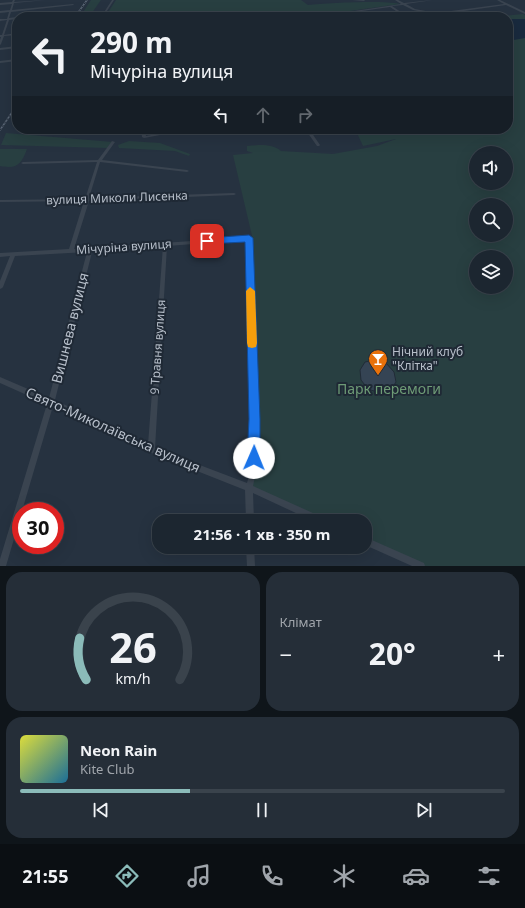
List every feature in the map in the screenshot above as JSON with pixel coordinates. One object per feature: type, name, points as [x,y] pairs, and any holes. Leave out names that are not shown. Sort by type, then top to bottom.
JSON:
[{"type":"street","points":[[0,4],[13,1],[45,0],[45,12]]},
{"type":"street","points":[[105,12],[113,0]]},
{"type":"street","points":[[353,0],[364,0]]},
{"type":"street","points":[[396,0],[414,10],[425,12]]},
{"type":"street","points":[[346,12],[432,0]]},
{"type":"street","points":[[498,0],[525,13]]},
{"type":"street","points":[[0,44],[1,36],[13,1]]},
{"type":"street","points":[[450,12],[507,4]]},
{"type":"street","points":[[0,12],[73,5]]},
{"type":"street","points":[[390,6],[399,12]]},
{"type":"street","points":[[0,20],[12,19]]},
{"type":"street","points":[[1,36],[12,35]]},
{"type":"street","points":[[0,48],[12,47]]},
{"type":"street","points":[[0,62],[12,61]]},
{"type":"street","points":[[144,134],[144,137],[160,134]]},
{"type":"street","points":[[310,134],[318,146]]},
{"type":"street","points":[[71,251],[85,200],[99,160],[113,142]]},
{"type":"street","points":[[22,163],[99,160],[187,171]]},
{"type":"street","name":"вулиця Миколи Лисенка","points":[[0,201],[85,200],[234,194]]},
{"type":"street","name":"Мічуріна вулиця","points":[[0,255],[249,238],[254,419],[253,472],[249,488]]},
{"type":"street","name":"9 Травня вулиця","points":[[151,450],[165,244]]},
{"type":"street","name":"Вишнева вулиця","points":[[2,566],[52,402],[90,250]]},
{"type":"street","points":[[0,287],[13,254]]},
{"type":"street","name":"Свято-Миколаївська вулиця","points":[[0,380],[52,402],[151,450],[249,488],[306,514]]},
{"type":"street","points":[[249,488],[250,514]]},
{"type":"street","points":[[372,544],[421,566]]},
{"type":"street","points":[[250,554],[251,566]]},
{"type":"green space","points":[[91,0],[101,0],[93,12],[83,12]]},
{"type":"green space","points":[[116,0],[301,0],[308,5],[369,2],[400,4],[343,12],[108,12]]},
{"type":"green space","name":"Парк перемоги","points":[[513,15],[525,15],[525,566],[421,566],[372,544],[372,514],[306,514],[249,488],[255,419],[253,240],[233,155],[253,153],[247,151],[247,146],[260,145],[277,148],[281,151],[333,154],[377,146],[396,139],[363,146],[357,134],[513,134]]},
{"type":"green space","points":[[6,133],[113,142],[108,148],[1,145]]},
{"type":"green space","points":[[129,141],[160,143],[190,154],[189,156],[175,151],[119,148],[118,145]]},
{"type":"green space","points":[[0,149],[27,149],[23,159],[18,165],[6,167],[0,166]]},
{"type":"water","points":[[513,19],[525,19],[525,38],[513,40]]},
{"type":"building","name":"Нічний клуб \"Клітка\"","points":[[375,360],[386,363],[394,372],[396,382],[390,391],[380,393],[368,389],[361,380],[360,370],[365,362]]},
{"type":"railway","points":[[79,12],[87,0]]},
{"type":"railway","points":[[0,130],[12,112]]},
{"type":"slow traffic","points":[[250,291],[252,343]]},
{"type":"place","name":"Нічний клуб \"Клітка\"","points":[[378,376]]},
{"type":"route","points":[[207,241],[249,238],[254,458]]}]
